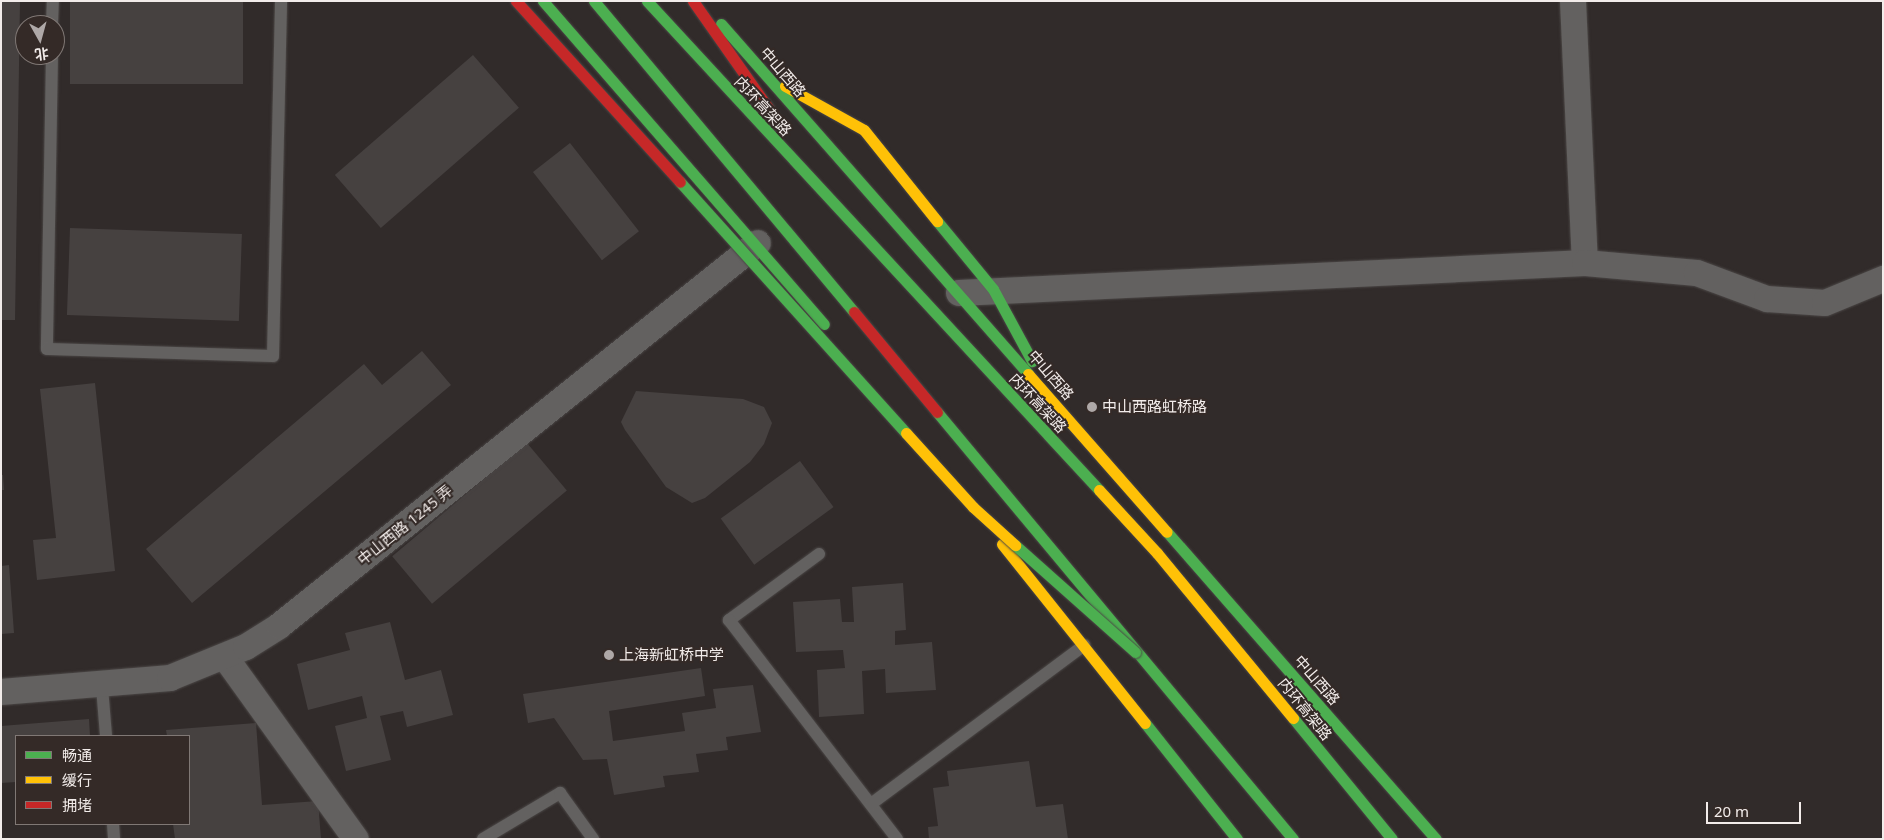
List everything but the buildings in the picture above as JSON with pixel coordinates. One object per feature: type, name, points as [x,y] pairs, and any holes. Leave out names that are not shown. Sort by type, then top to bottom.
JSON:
[{"type":"main road","points":[[516,1],[973,507],[1135,652]]},
{"type":"main road","points":[[543,1],[758,243],[1084,645],[1237,839]]},
{"type":"main road","points":[[594,1],[1135,652],[1293,839]]},
{"type":"main road","name":"内环高架路","points":[[647,1],[1157,553],[1392,839]]},
{"type":"main road","points":[[693,1],[842,213]]},
{"type":"main road","name":"中山西路","points":[[701,1],[1436,839]]},
{"type":"main road","points":[[768,77],[864,130],[993,289],[1057,406]]},
{"type":"street","points":[[1573,1],[1585,263]]},
{"type":"street","name":"中山西路 1245 弄","points":[[1,692],[102,687],[170,678],[225,657],[278,626],[758,243]]},
{"type":"street","points":[[959,293],[993,289],[1585,263],[1697,273],[1767,298],[1825,302],[1883,279]]},
{"type":"street","points":[[225,657],[356,839]]},
{"type":"lane","points":[[52,15],[53,1]]},
{"type":"lane","points":[[52,65],[47,349],[273,356],[281,1]]},
{"type":"lane","points":[[819,554],[730,620],[897,839]]},
{"type":"lane","points":[[871,804],[1084,645]]},
{"type":"lane","points":[[102,687],[106,735]]},
{"type":"lane","points":[[483,839],[560,793],[592,839]]},
{"type":"lane","points":[[113,825],[114,839]]},
{"type":"traffic: fast","points":[[543,1],[824,324]]},
{"type":"traffic: fast","points":[[594,1],[854,312]]},
{"type":"traffic: fast","points":[[647,1],[1099,490]]},
{"type":"traffic: fast","points":[[721,24],[1028,374]]},
{"type":"traffic: fast","points":[[680,182],[906,433]]},
{"type":"traffic: fast","points":[[937,221],[993,289],[1032,361]]},
{"type":"traffic: fast","points":[[937,412],[1293,839]]},
{"type":"traffic: fast","points":[[1167,532],[1436,839]]},
{"type":"traffic: fast","points":[[1015,545],[1135,652]]},
{"type":"traffic: fast","points":[[1293,718],[1392,839]]},
{"type":"traffic: fast","points":[[1145,723],[1237,839]]},
{"type":"traffic: slow","points":[[785,86],[864,130],[937,221]]},
{"type":"traffic: slow","points":[[1028,374],[1167,532]]},
{"type":"traffic: slow","points":[[906,433],[973,507],[1015,545]]},
{"type":"traffic: slow","points":[[1099,490],[1157,553],[1293,718]]},
{"type":"traffic: slow","points":[[1002,544],[1145,723]]},
{"type":"traffic: jam","points":[[516,1],[680,182]]},
{"type":"traffic: jam","points":[[693,1],[780,125]]},
{"type":"traffic: jam","points":[[854,312],[937,412]]},
{"type":"place","name":"中山西路虹桥路","points":[[1092,407]]},
{"type":"place","name":"上海新虹桥中学","points":[[609,655]]}]
